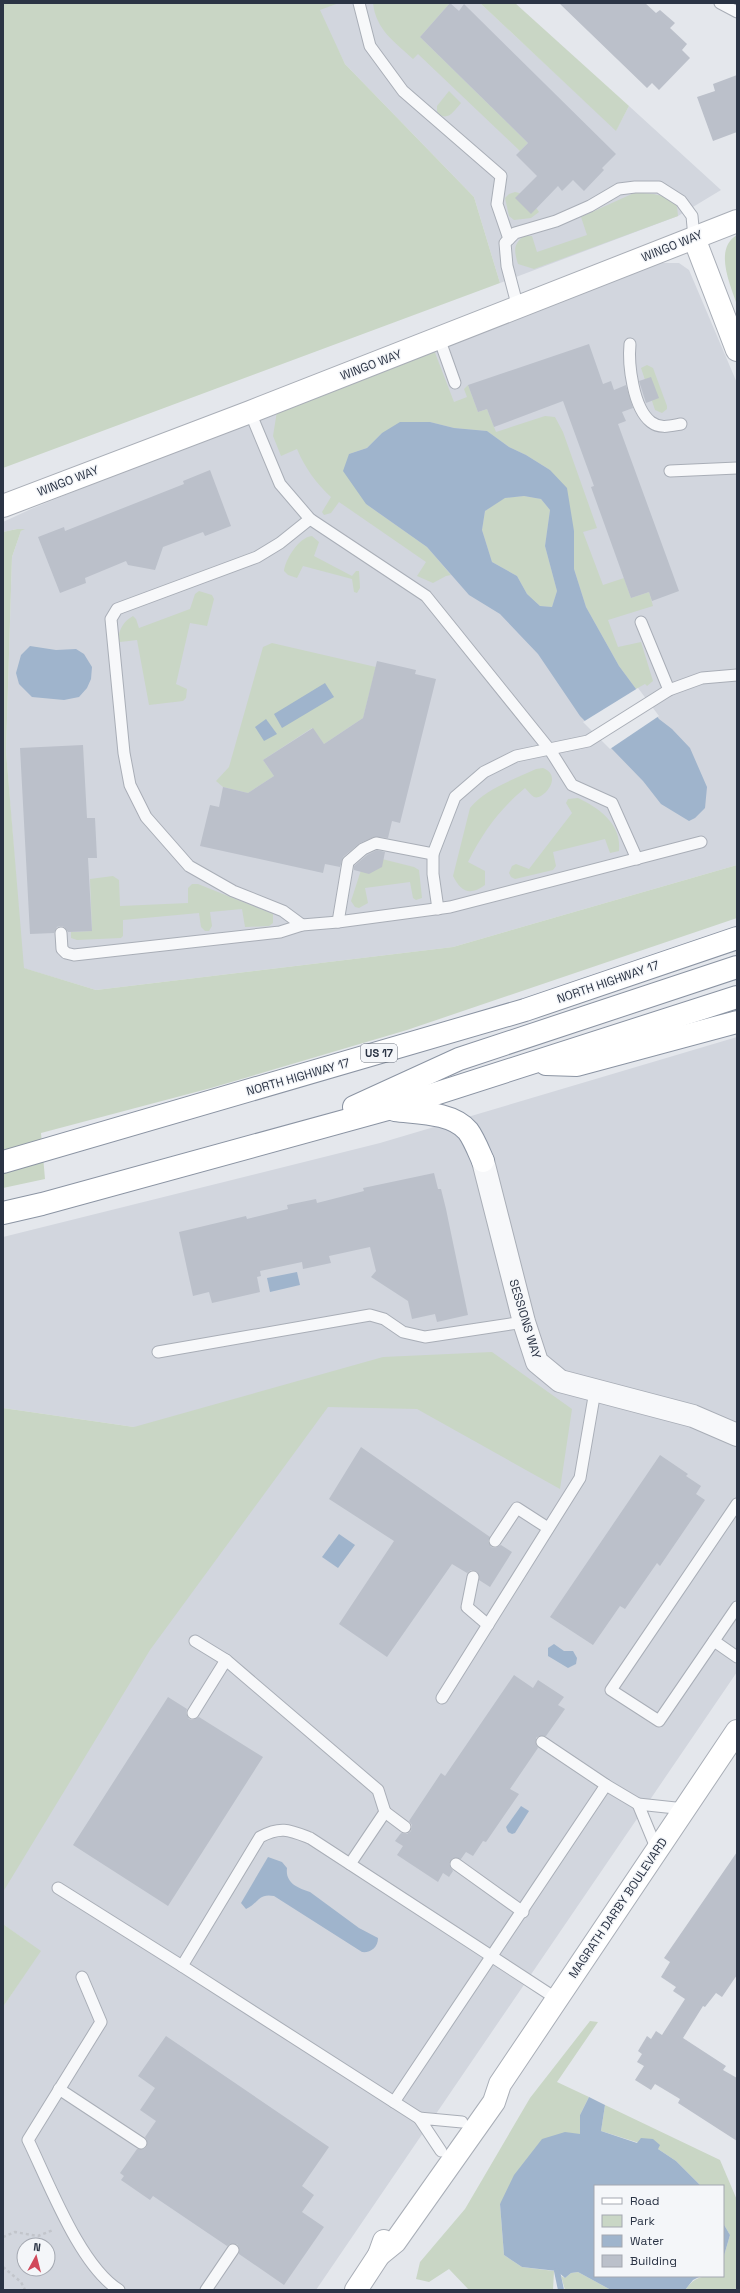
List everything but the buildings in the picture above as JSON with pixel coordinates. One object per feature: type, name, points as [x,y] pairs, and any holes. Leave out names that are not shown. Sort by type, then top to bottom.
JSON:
[{"type":"main road","name":"WINGO WAY","points":[[3,506],[518,308],[737,221]]},
{"type":"main road","points":[[694,238],[737,350]]},
{"type":"main road","name":"NORTH HIGHWAY 17","points":[[10,1161],[525,1010],[737,938]]},
{"type":"main road","points":[[291,1136],[459,1059],[737,967]]},
{"type":"main road","points":[[3,1213],[42,1204],[388,1109],[737,997]]},
{"type":"main road","points":[[533,1063],[576,1065],[737,1022]]},
{"type":"main road","points":[[388,1109],[441,1116],[454,1122],[468,1131],[483,1161]]},
{"type":"main road","name":"MAGRATH DARBY BOULEVARD","points":[[379,2255],[395,2242],[494,2102],[500,2084],[737,1731]]},
{"type":"main road","name":"MAGRATH DARBY BOULEVARD","points":[[356,2290],[379,2255],[385,2238],[441,2151],[482,2093],[500,2084]]},
{"type":"street","name":"SESSIONS WAY","points":[[483,1161],[524,1322],[537,1362],[560,1380],[595,1391],[693,1416],[737,1436]]},
{"type":"lane","points":[[359,3],[370,46],[403,91],[501,176],[498,204],[509,239]]},
{"type":"lane","points":[[720,3],[737,12]]},
{"type":"lane","points":[[518,308],[507,266],[505,243],[515,233],[559,219],[590,206],[620,189],[660,187],[682,201],[692,216],[694,238]]},
{"type":"lane","points":[[439,338],[455,383]]},
{"type":"lane","points":[[630,344],[630,373],[642,411],[651,422],[664,427],[680,424]]},
{"type":"lane","points":[[250,412],[280,484],[310,519],[409,583],[426,596],[550,750],[572,785],[612,803],[637,858]]},
{"type":"lane","points":[[670,471],[737,468]]},
{"type":"lane","points":[[302,925],[283,910],[233,891],[189,866],[146,817],[130,785],[112,643],[111,619],[117,609],[257,557],[280,543],[310,519]]},
{"type":"lane","points":[[642,622],[669,690]]},
{"type":"lane","points":[[438,909],[433,874],[433,854],[455,797],[484,772],[516,756],[588,741],[656,700],[669,690],[702,678],[737,674]]},
{"type":"lane","points":[[61,933],[62,949],[66,953],[74,955],[280,932],[302,925],[338,922],[438,909],[701,842]]},
{"type":"lane","points":[[338,922],[348,862],[363,849],[376,843],[433,854]]},
{"type":"lane","points":[[158,1352],[370,1315],[384,1319],[403,1332],[425,1337],[524,1322]]},
{"type":"lane","points":[[442,1698],[580,1478],[595,1391]]},
{"type":"lane","points":[[737,1504],[733,1519],[611,1690],[659,1721],[737,1607]]},
{"type":"lane","points":[[495,1541],[517,1508],[548,1528]]},
{"type":"lane","points":[[473,1577],[467,1608],[488,1625]]},
{"type":"lane","points":[[195,1641],[226,1660],[378,1790],[385,1812],[405,1827]]},
{"type":"lane","points":[[714,1641],[737,1657]]},
{"type":"lane","points":[[193,1713],[226,1660]]},
{"type":"lane","points":[[542,1742],[606,1785],[638,1804],[684,1809]]},
{"type":"lane","points":[[394,2102],[493,1958],[606,1785]]},
{"type":"lane","points":[[638,1804],[657,1850]]},
{"type":"lane","points":[[350,1864],[385,1812]]},
{"type":"lane","points":[[182,1966],[260,1837],[274,1829],[293,1832],[310,1838],[557,2000]]},
{"type":"lane","points":[[456,1864],[523,1912]]},
{"type":"lane","points":[[58,1888],[419,2118],[441,2151]]},
{"type":"lane","points":[[82,1977],[101,2022],[28,2140],[88,2261],[109,2284],[119,2290]]},
{"type":"lane","points":[[59,2089],[141,2143]]},
{"type":"lane","points":[[419,2118],[462,2122]]},
{"type":"lane","points":[[206,2290],[233,2250]]},
{"type":"path","points":[[3,2237],[15,2232],[38,2236],[68,2223]]},
{"type":"path","points":[[3,2267],[21,2282],[25,2290]]},
{"type":"shaded area","points":[[315,3],[480,3],[616,130],[629,106],[721,190],[678,216],[500,283],[474,197],[345,64]]},
{"type":"shaded area","points":[[659,263],[679,263],[689,270],[737,383],[737,865],[453,947],[96,990],[23,968],[6,751],[12,557],[21,531],[24,529],[3,532],[3,522],[31,509],[201,440]]},
{"type":"shaded area","points":[[737,1037],[737,1672],[316,2290],[3,2290],[3,2007],[40,1951],[3,1924],[3,1866],[134,1427],[3,1408],[3,1237],[380,1143]]},
{"type":"green space","points":[[3,3],[339,3],[320,10],[345,64],[474,197],[500,283],[3,468]]},
{"type":"green space","points":[[373,3],[450,3],[420,37],[528,143],[520,151],[418,54],[413,59],[382,28],[378,21]]},
{"type":"green space","points":[[480,3],[515,3],[629,106],[616,131]]},
{"type":"green space","points":[[449,91],[461,103],[450,115],[444,116],[437,112],[437,106]]},
{"type":"green space","points":[[515,192],[522,194],[528,199],[539,212],[531,218],[514,220],[509,216],[505,198],[509,194]]},
{"type":"green space","points":[[634,193],[651,194],[667,198],[677,206],[678,216],[534,269],[518,264],[515,248],[520,239],[524,236],[532,236],[537,252],[587,235],[581,217]]},
{"type":"green space","points":[[737,235],[737,305],[728,278],[725,258],[726,249],[730,241]]},
{"type":"green space","points":[[434,350],[454,402],[467,397],[464,389],[468,385],[478,412],[487,409],[496,432],[545,416],[555,417],[563,432],[597,528],[583,532],[603,585],[624,578],[631,598],[649,592],[653,606],[608,620],[618,647],[641,642],[653,681],[647,686],[645,684],[636,689],[619,666],[586,607],[574,569],[574,531],[550,470],[526,455],[509,447],[487,431],[454,428],[430,422],[382,433],[367,448],[349,454],[366,504],[427,547],[451,575],[433,583],[417,576],[426,562],[339,502],[331,513],[324,515],[322,512],[331,497],[311,475],[297,449],[281,456],[273,436],[277,411]]},
{"type":"green space","points":[[647,365],[653,368],[667,406],[667,409],[662,413],[655,410],[641,368]]},
{"type":"green space","points":[[524,496],[541,499],[550,510],[545,546],[557,591],[552,607],[540,606],[527,594],[517,576],[492,562],[482,530],[485,511],[504,498]]},
{"type":"green space","points":[[25,529],[21,531],[12,557],[6,751],[24,968],[96,990],[453,947],[737,865],[737,918],[407,1030],[211,1088],[41,1133],[45,1179],[3,1188],[3,532]]},
{"type":"green space","points":[[312,536],[319,542],[314,556],[352,576],[356,571],[359,571],[360,588],[357,593],[354,592],[352,579],[303,566],[297,578],[288,575],[284,571],[290,555],[302,540]]},
{"type":"green space","points":[[199,591],[212,595],[214,599],[207,626],[190,623],[176,684],[187,689],[186,698],[183,701],[149,705],[137,640],[120,642],[118,639],[121,628],[124,623],[133,616],[136,619],[139,628],[190,609],[195,594]]},
{"type":"green space","points":[[272,643],[376,667],[363,718],[324,744],[312,728],[263,760],[274,776],[248,793],[223,787],[216,781],[229,767],[263,647]]},
{"type":"green space","points":[[543,768],[552,776],[550,787],[546,792],[538,797],[534,797],[525,788],[499,813],[486,831],[468,862],[485,871],[485,885],[475,890],[466,891],[459,886],[453,876],[470,808],[476,801],[492,790],[536,769]]},
{"type":"green space","points":[[578,798],[594,807],[608,818],[617,833],[619,851],[610,853],[605,839],[553,852],[556,866],[553,870],[515,879],[511,877],[509,873],[512,866],[516,864],[529,869],[572,813],[566,803],[568,799]]},
{"type":"green space","points":[[378,858],[414,867],[419,870],[422,898],[416,900],[413,898],[410,882],[365,888],[368,903],[359,908],[355,907],[351,901],[363,864]]},
{"type":"green space","points":[[113,876],[119,880],[120,906],[188,903],[188,888],[192,884],[198,884],[273,914],[273,923],[269,926],[245,927],[242,909],[210,912],[212,926],[209,931],[205,931],[201,927],[199,913],[123,920],[123,936],[121,938],[77,940],[71,938],[71,932],[92,931],[90,879]]},
{"type":"green space","points":[[492,1352],[572,1409],[560,1489],[417,1409],[328,1407],[150,1650],[3,1892],[3,1408],[134,1427],[383,1357]]},
{"type":"green space","points":[[3,1924],[41,1951],[3,2007]]},
{"type":"green space","points":[[590,2021],[598,2022],[557,2082],[589,2097],[580,2115],[580,2134],[500,2204],[504,2255],[522,2267],[554,2271],[553,2290],[469,2290],[449,2269],[429,2282],[416,2279],[420,2262],[465,2209],[530,2098]]},
{"type":"green space","points":[[605,2105],[720,2160],[737,2200],[737,2290],[685,2290],[693,2281],[701,2277],[724,2277],[724,2256],[730,2235],[724,2225],[724,2185],[700,2185],[676,2161],[658,2149],[601,2131]]},
{"type":"green space","points":[[578,2272],[611,2290],[565,2290],[561,2276],[565,2278],[571,2273]]},
{"type":"water","points":[[400,422],[430,422],[454,428],[487,431],[509,447],[526,455],[550,470],[567,488],[574,531],[574,569],[586,607],[619,666],[659,719],[672,729],[690,748],[707,787],[705,808],[695,818],[689,821],[661,804],[643,781],[580,716],[538,654],[500,614],[469,595],[427,547],[366,504],[343,471],[349,454],[367,448],[382,433]],"holes":[[[524,496],[541,499],[550,510],[545,546],[557,591],[552,607],[540,606],[527,594],[517,576],[492,562],[482,530],[485,511],[505,498]]]},
{"type":"water","points":[[30,646],[56,650],[76,649],[84,654],[92,667],[91,679],[87,688],[79,697],[64,700],[32,697],[19,684],[16,673],[21,655]]},
{"type":"water","points":[[325,683],[334,697],[282,728],[274,714]]},
{"type":"water","points":[[266,719],[277,734],[264,741],[255,727]]},
{"type":"water","points":[[297,1272],[300,1285],[270,1292],[267,1278]]},
{"type":"water","points":[[339,1534],[355,1545],[338,1568],[322,1557]]},
{"type":"water","points":[[554,1644],[564,1651],[573,1651],[577,1658],[576,1664],[568,1668],[548,1656],[548,1648]]},
{"type":"water","points":[[521,1806],[529,1811],[515,1833],[512,1834],[508,1832],[506,1827]]},
{"type":"water","points":[[268,1857],[282,1862],[287,1868],[288,1878],[293,1884],[310,1892],[359,1928],[378,1938],[377,1945],[371,1951],[362,1952],[274,1896],[269,1895],[262,1897],[246,1909],[241,1903]]},
{"type":"water","points":[[589,2097],[605,2105],[601,2131],[637,2143],[641,2138],[653,2139],[660,2145],[658,2149],[676,2161],[700,2185],[594,2185],[594,2277],[699,2277],[693,2280],[685,2290],[611,2290],[578,2272],[571,2273],[565,2278],[557,2271],[522,2267],[504,2255],[500,2204],[514,2175],[542,2139],[565,2132],[580,2134],[580,2115]]},
{"type":"water","points":[[724,2225],[730,2235],[724,2256]]},
{"type":"pier","points":[[638,688],[659,716],[610,749],[583,722]]},
{"type":"waterway","points":[[557,2271],[561,2290]]}]
